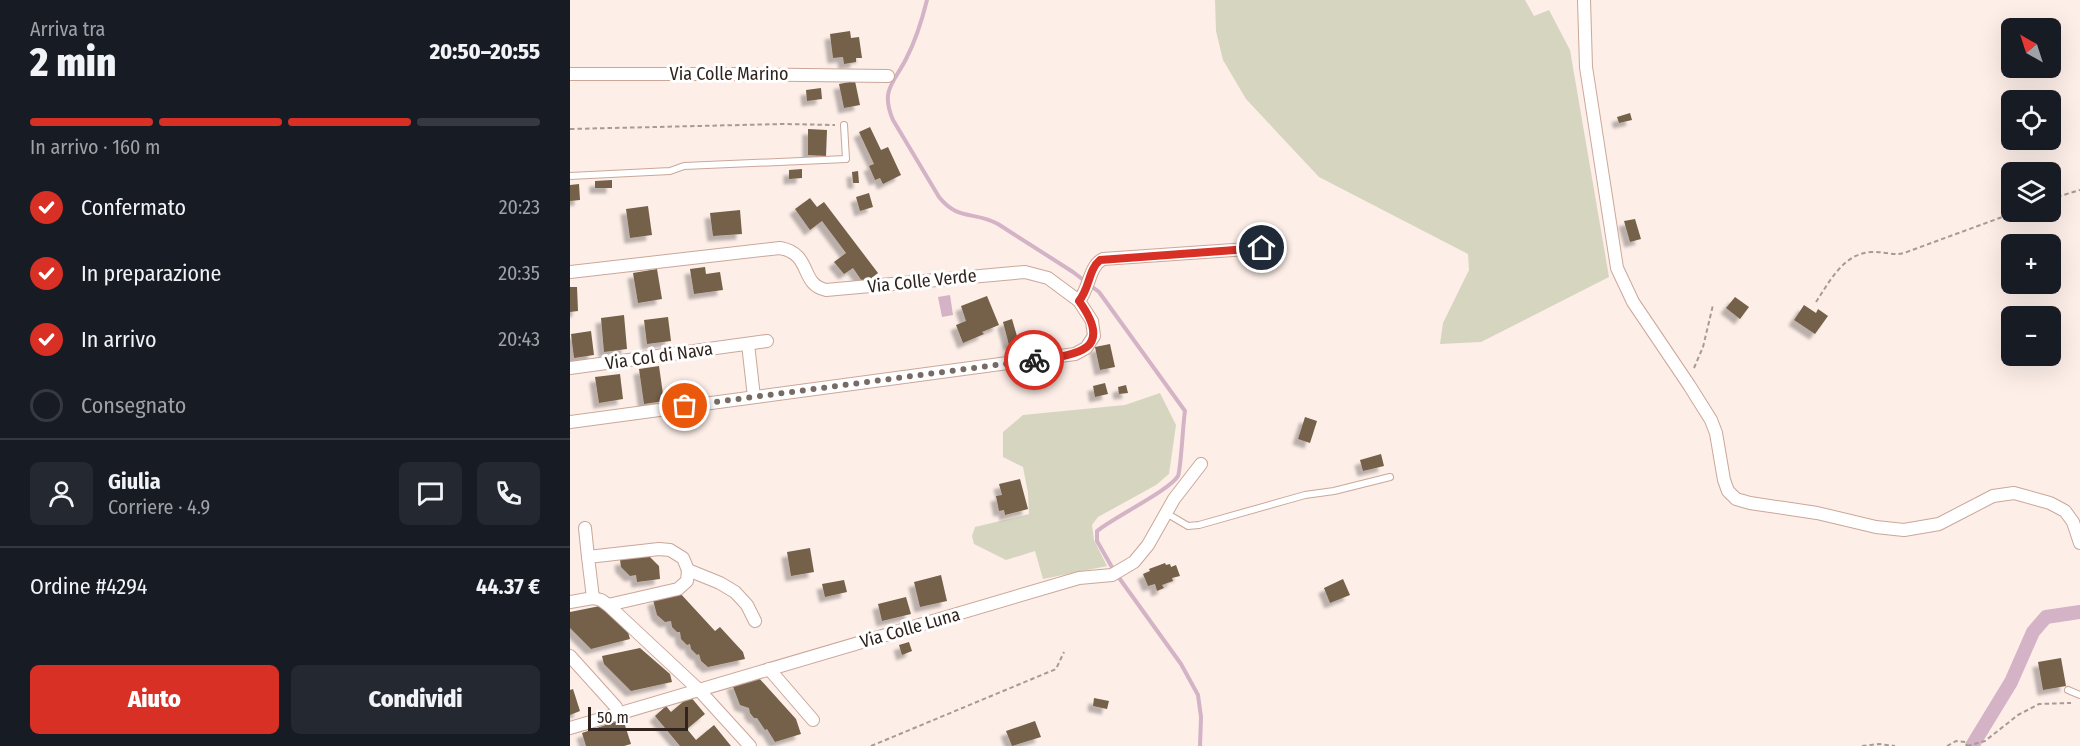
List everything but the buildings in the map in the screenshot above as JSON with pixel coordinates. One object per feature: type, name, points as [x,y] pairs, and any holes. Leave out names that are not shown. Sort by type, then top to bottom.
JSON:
[{"type":"street","points":[[1584,0],[1586,67],[1617,268],[1633,302],[1689,385],[1714,427],[1726,486],[1732,495],[1741,501],[1904,530],[1939,524],[1993,496],[2013,493],[2050,503],[2065,511],[2073,522],[2080,543]]},
{"type":"street","name":"Via Colle Marino","points":[[570,74],[888,76]]},
{"type":"street","name":"Via Colle Verde","points":[[570,272],[780,248],[791,250],[800,256],[815,286],[826,290],[1025,272],[1085,290]]},
{"type":"street","points":[[570,422],[1075,354],[1086,348],[1094,336],[1085,290],[1095,264],[1106,259],[1262,248]]},
{"type":"street","name":"Via Col di Nava","points":[[570,368],[767,341]]},
{"type":"street","points":[[748,345],[754,397]]},
{"type":"street","name":"Via Colle Luna","points":[[570,728],[1079,578],[1114,574],[1130,565],[1139,556],[1201,464]]},
{"type":"street","points":[[585,528],[593,598]]},
{"type":"street","points":[[588,557],[666,549],[680,556],[688,570],[687,581],[678,588],[608,605]]},
{"type":"street","points":[[688,570],[735,592],[747,605],[755,621]]},
{"type":"street","points":[[570,602],[593,598],[608,605],[699,690],[750,746]]},
{"type":"street","points":[[570,656],[616,707]]},
{"type":"street","points":[[769,669],[813,720]]},
{"type":"lane","points":[[570,177],[670,171],[684,166],[846,159],[844,125]]},
{"type":"lane","points":[[1166,513],[1188,526],[1199,525],[1305,495],[1334,491],[1390,477]]},
{"type":"lane","points":[[2068,690],[2080,695]]},
{"type":"path","points":[[570,129],[783,124],[844,125]]},
{"type":"path","points":[[2061,196],[2080,190]]},
{"type":"path","points":[[1816,302],[1836,272],[1851,258],[1870,252],[1892,255],[1904,253],[2001,217]]},
{"type":"path","points":[[1689,385],[1703,347],[1713,305]]},
{"type":"path","points":[[871,746],[1056,669],[1064,652]]},
{"type":"path","points":[[1947,746],[1956,741],[1965,742],[1967,746],[1985,741],[2018,715],[2039,704],[2072,703]]},
{"type":"path","points":[[1862,746],[1879,744],[1896,746]]},
{"type":"green space","points":[[1215,0],[1525,0],[1534,16],[1549,10],[1570,50],[1609,277],[1481,342],[1440,344],[1443,323],[1469,270],[1468,254],[1319,177],[1246,99],[1223,60],[1216,31]]},
{"type":"green space","points":[[1160,393],[1176,425],[1169,474],[1156,485],[1098,517],[1092,525],[1094,540],[1107,566],[1043,579],[1035,551],[1006,560],[974,544],[972,536],[975,527],[1029,514],[1023,467],[1003,457],[1003,432],[1023,415],[1125,405]]},
{"type":"shaded area","points":[[950,295],[953,315],[942,317],[938,297]]},
{"type":"waterway","points":[[927,0],[916,37],[890,87],[888,101],[893,120],[939,197],[953,210],[998,224],[1073,272],[1099,292],[1185,411],[1178,476],[1164,489],[1097,531],[1097,541],[1113,569]]},
{"type":"waterway","points":[[1117,575],[1181,664],[1198,695],[1201,717],[1200,746]]},
{"type":"waterway","points":[[1972,746],[2011,682],[2033,632],[2046,617],[2080,612]]},
{"type":"way so far","points":[[685,406],[1034,360]]},
{"type":"route","points":[[1034,360],[1070,356],[1083,350],[1091,342],[1094,336],[1092,321],[1079,301],[1087,291],[1095,264],[1100,260],[1262,248]]}]
